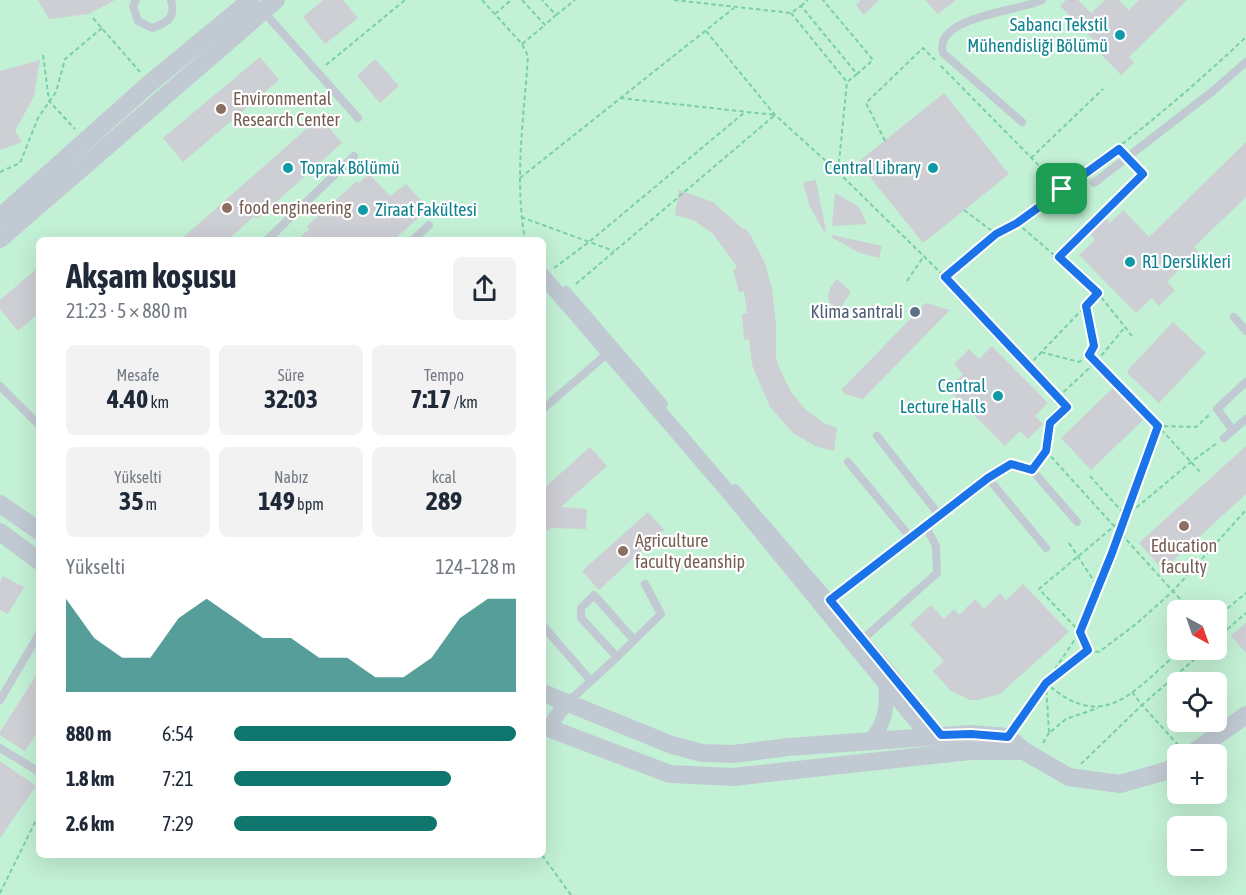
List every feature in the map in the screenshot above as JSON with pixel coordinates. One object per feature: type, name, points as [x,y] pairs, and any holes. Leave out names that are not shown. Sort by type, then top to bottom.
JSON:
[{"type":"street","points":[[0,217],[149,84],[263,4]]},
{"type":"street","points":[[0,239],[263,4]]},
{"type":"street","points":[[546,274],[886,684],[935,735]]},
{"type":"street","points":[[566,291],[863,639],[935,735]]},
{"type":"street","points":[[0,504],[36,529]]},
{"type":"street","points":[[0,532],[36,559]]},
{"type":"street","points":[[871,740],[883,723],[887,709],[886,684]]},
{"type":"street","points":[[546,694],[672,744],[702,753],[733,754],[871,740],[971,734],[1008,737],[1024,751],[1069,777],[1120,784],[1167,771]]},
{"type":"street","points":[[546,726],[567,703]]},
{"type":"street","points":[[1200,744],[1246,715]]},
{"type":"street","points":[[546,727],[670,774],[733,777],[970,751],[1024,751]]},
{"type":"lane","points":[[136,0],[133,6],[138,21],[152,28],[167,23],[171,19],[174,9],[171,0]]},
{"type":"lane","points":[[1022,122],[943,53],[942,44],[946,36],[971,20],[994,12],[1025,8],[1042,0]]},
{"type":"lane","points":[[263,4],[318,73],[358,118]]},
{"type":"lane","points":[[1094,183],[1213,91],[1246,62]]},
{"type":"lane","points":[[270,237],[354,156]]},
{"type":"lane","points":[[416,237],[429,225]]},
{"type":"lane","points":[[1234,317],[1246,331]]},
{"type":"lane","points":[[546,406],[609,352]]},
{"type":"lane","points":[[1233,430],[1217,408],[1246,382]]},
{"type":"lane","points":[[0,386],[36,421]]},
{"type":"lane","points":[[1224,438],[1246,419]]},
{"type":"lane","points":[[877,436],[940,516]]},
{"type":"lane","points":[[848,462],[911,538]]},
{"type":"lane","points":[[830,600],[988,478],[1011,464],[1032,470],[1077,522]]},
{"type":"lane","points":[[988,478],[1046,548]]},
{"type":"lane","points":[[863,639],[937,573],[936,546],[926,527]]},
{"type":"lane","points":[[567,703],[661,614],[645,584]]},
{"type":"lane","points":[[617,657],[581,618],[581,608],[594,594],[634,640]]},
{"type":"lane","points":[[546,630],[591,681]]},
{"type":"lane","points":[[0,700],[36,639]]},
{"type":"lane","points":[[0,748],[36,770]]},
{"type":"path","points":[[318,73],[405,0]]},
{"type":"path","points":[[482,0],[522,44],[528,56],[520,178],[521,217],[524,237]]},
{"type":"path","points":[[495,14],[511,0]]},
{"type":"path","points":[[522,0],[545,25]]},
{"type":"path","points":[[542,0],[556,15]]},
{"type":"path","points":[[522,44],[575,0]]},
{"type":"path","points":[[675,0],[791,13],[808,0]]},
{"type":"path","points":[[823,0],[873,60],[847,81]]},
{"type":"path","points":[[801,6],[856,74]]},
{"type":"path","points":[[520,178],[735,8]]},
{"type":"path","points":[[791,13],[847,81],[838,172]]},
{"type":"path","points":[[93,18],[130,61]]},
{"type":"path","points":[[0,172],[20,163],[38,118],[56,92],[64,59],[102,28]]},
{"type":"path","points":[[706,30],[775,115],[838,172],[924,256],[1067,407],[1050,423],[1046,451],[1032,470]]},
{"type":"path","points":[[945,277],[996,234],[1017,223],[1119,149],[1188,92],[1246,38]]},
{"type":"path","points":[[885,141],[866,103],[923,48],[1062,189]]},
{"type":"path","points":[[43,55],[49,101],[87,141]]},
{"type":"path","points":[[1030,158],[1104,89]]},
{"type":"path","points":[[620,98],[775,115]]},
{"type":"path","points":[[546,274],[589,242],[746,112]]},
{"type":"path","points":[[566,291],[775,115]]},
{"type":"path","points":[[1059,257],[1143,174],[1119,149]]},
{"type":"path","points":[[964,210],[996,234]]},
{"type":"path","points":[[521,217],[614,251]]},
{"type":"path","points":[[1017,223],[1098,293],[1132,336]]},
{"type":"path","points":[[907,281],[924,256]]},
{"type":"path","points":[[1029,365],[1098,293]]},
{"type":"path","points":[[1041,352],[1079,362],[1089,355],[1094,346],[1086,306]]},
{"type":"path","points":[[1058,397],[1096,362],[1125,327]]},
{"type":"path","points":[[1089,355],[1201,473]]},
{"type":"path","points":[[1158,426],[1196,427],[1217,408]]},
{"type":"path","points":[[1008,737],[1080,632],[1158,426]]},
{"type":"path","points":[[1088,650],[1080,632],[1039,589],[1125,515],[1224,438]]},
{"type":"path","points":[[1046,451],[1181,600]]},
{"type":"path","points":[[1090,476],[1125,515]]},
{"type":"path","points":[[1046,683],[1088,650],[1099,652],[1136,624],[1173,591],[1246,510]]},
{"type":"path","points":[[1069,543],[1098,586]]},
{"type":"path","points":[[1227,609],[1246,593]]},
{"type":"path","points":[[1227,629],[1246,613]]},
{"type":"path","points":[[1046,683],[1049,733],[1066,719],[1123,700],[1169,660]]},
{"type":"path","points":[[1069,777],[1142,705],[1194,660]]},
{"type":"path","points":[[1046,683],[1078,706],[1100,707]]},
{"type":"path","points":[[1132,692],[1174,744]]},
{"type":"path","points":[[0,893],[36,819]]},
{"type":"path","points":[[544,858],[571,895]]},
{"type":"green space","points":[[0,0],[1246,0],[1246,895],[0,895]]},
{"type":"building","points":[[38,0],[115,0],[89,14],[49,19]]},
{"type":"building","points":[[323,0],[343,0],[358,18],[325,44],[303,17]]},
{"type":"building","points":[[861,0],[879,0],[864,15],[856,5]]},
{"type":"building","points":[[925,0],[956,0],[938,14]]},
{"type":"building","name":"Sabancı Tekstil Mühendisliği Bölümü","points":[[1066,0],[1078,0],[1091,13],[1105,0],[1119,0],[1129,10],[1139,0],[1187,0],[1129,57],[1134,63],[1121,75],[1091,44],[1094,40],[1060,6]]},
{"type":"building","name":"Environmental Research Center","points":[[260,57],[279,80],[183,162],[163,138]]},
{"type":"building","points":[[375,59],[399,86],[380,103],[357,76]]},
{"type":"building","points":[[40,60],[34,96],[15,131],[22,142],[0,150],[0,71]]},
{"type":"building","name":"Central Library","points":[[944,93],[1009,174],[923,243],[858,162]]},
{"type":"building","name":"Toprak Bölümü","points":[[320,117],[342,143],[257,219],[254,216],[231,237],[183,237]]},
{"type":"building","points":[[1246,142],[1246,197],[1194,247],[1198,251],[1167,282],[1175,290],[1159,306],[1152,298],[1136,313],[1079,255],[1095,240],[1087,231],[1103,215],[1110,223],[1123,210],[1149,237]]},
{"type":"building","name":"Ziraat Fakültesi","points":[[369,174],[390,196],[406,184],[429,209],[396,237],[300,237],[309,229],[307,226],[357,181],[359,183]]},
{"type":"building","points":[[816,180],[826,231],[824,232],[810,207],[803,182]]},
{"type":"building","points":[[679,190],[713,202],[743,229],[745,228],[751,236],[765,263],[772,289],[776,325],[776,358],[779,367],[791,392],[806,410],[824,423],[837,428],[834,451],[815,446],[793,433],[770,407],[752,365],[749,339],[744,340],[742,314],[747,313],[744,291],[739,292],[733,270],[737,267],[713,234],[693,220],[675,215]]},
{"type":"building","points":[[835,193],[859,207],[867,224],[832,226]]},
{"type":"building","points":[[832,235],[882,246],[879,258],[860,253],[831,237]]},
{"type":"building","points":[[36,270],[36,316],[18,331],[0,309],[0,300]]},
{"type":"building","points":[[837,279],[851,292],[839,310],[830,303],[828,296],[830,288]]},
{"type":"building","points":[[926,303],[950,310],[863,399],[845,394],[841,390]]},
{"type":"building","points":[[1173,322],[1206,353],[1159,403],[1128,374],[1128,370]]},
{"type":"building","name":"Central Lecture Halls","points":[[992,346],[1048,403],[1035,416],[1043,424],[1028,439],[1020,431],[1005,446],[948,389],[963,374],[954,364],[969,349],[979,359]]},
{"type":"building","points":[[1114,387],[1144,419],[1091,470],[1061,438]]},
{"type":"building","name":"Education faculty","points":[[1246,446],[1246,494],[1163,570],[1139,543]]},
{"type":"building","points":[[590,447],[607,466],[561,507],[587,509],[586,529],[551,528],[546,532],[546,486]]},
{"type":"building","name":"Agriculture faculty deanship","points":[[648,512],[664,530],[599,590],[582,571]]},
{"type":"building","points":[[3,576],[24,587],[8,614],[0,610],[0,582]]},
{"type":"building","points":[[1023,584],[1069,632],[1000,694],[970,700],[951,691],[933,671],[944,661],[910,624],[931,605],[944,619],[954,609],[959,615],[975,599],[984,609],[1000,593],[1006,600]]},
{"type":"building","points":[[1246,623],[1246,653],[1231,636]]},
{"type":"building","points":[[36,676],[36,734],[25,751],[0,735]]},
{"type":"building","points":[[0,761],[36,786],[0,838]]},
{"type":"place","name":"Sabancı Tekstil Mühendisliği Bölümü","points":[[1120,35]]},
{"type":"place","name":"Environmental Research Center","points":[[221,109]]},
{"type":"place","name":"Toprak Bölümü","points":[[288,168]]},
{"type":"place","name":"Central Library","points":[[933,168]]},
{"type":"place","name":"food engineering","points":[[227,208]]},
{"type":"place","name":"Ziraat Fakültesi","points":[[363,210]]},
{"type":"place","name":"R1 Derslikleri","points":[[1130,262]]},
{"type":"place","name":"Klima santrali","points":[[915,312]]},
{"type":"place","name":"Central Lecture Halls","points":[[998,396]]},
{"type":"place","name":"Education faculty","points":[[1184,526]]},
{"type":"place","name":"Agriculture faculty deanship","points":[[623,551]]},
{"type":"route","points":[[1119,149],[1143,174],[1059,257],[1098,293],[1086,306],[1094,346],[1089,355],[1149,414],[1158,426],[1112,553],[1080,632],[1088,650],[1046,683],[1008,737],[971,734],[941,735],[891,671],[830,600],[988,478],[1011,464],[1032,470],[1046,451],[1050,423],[1067,407],[945,277],[996,234],[1017,223],[1062,189],[1119,149]]}]
